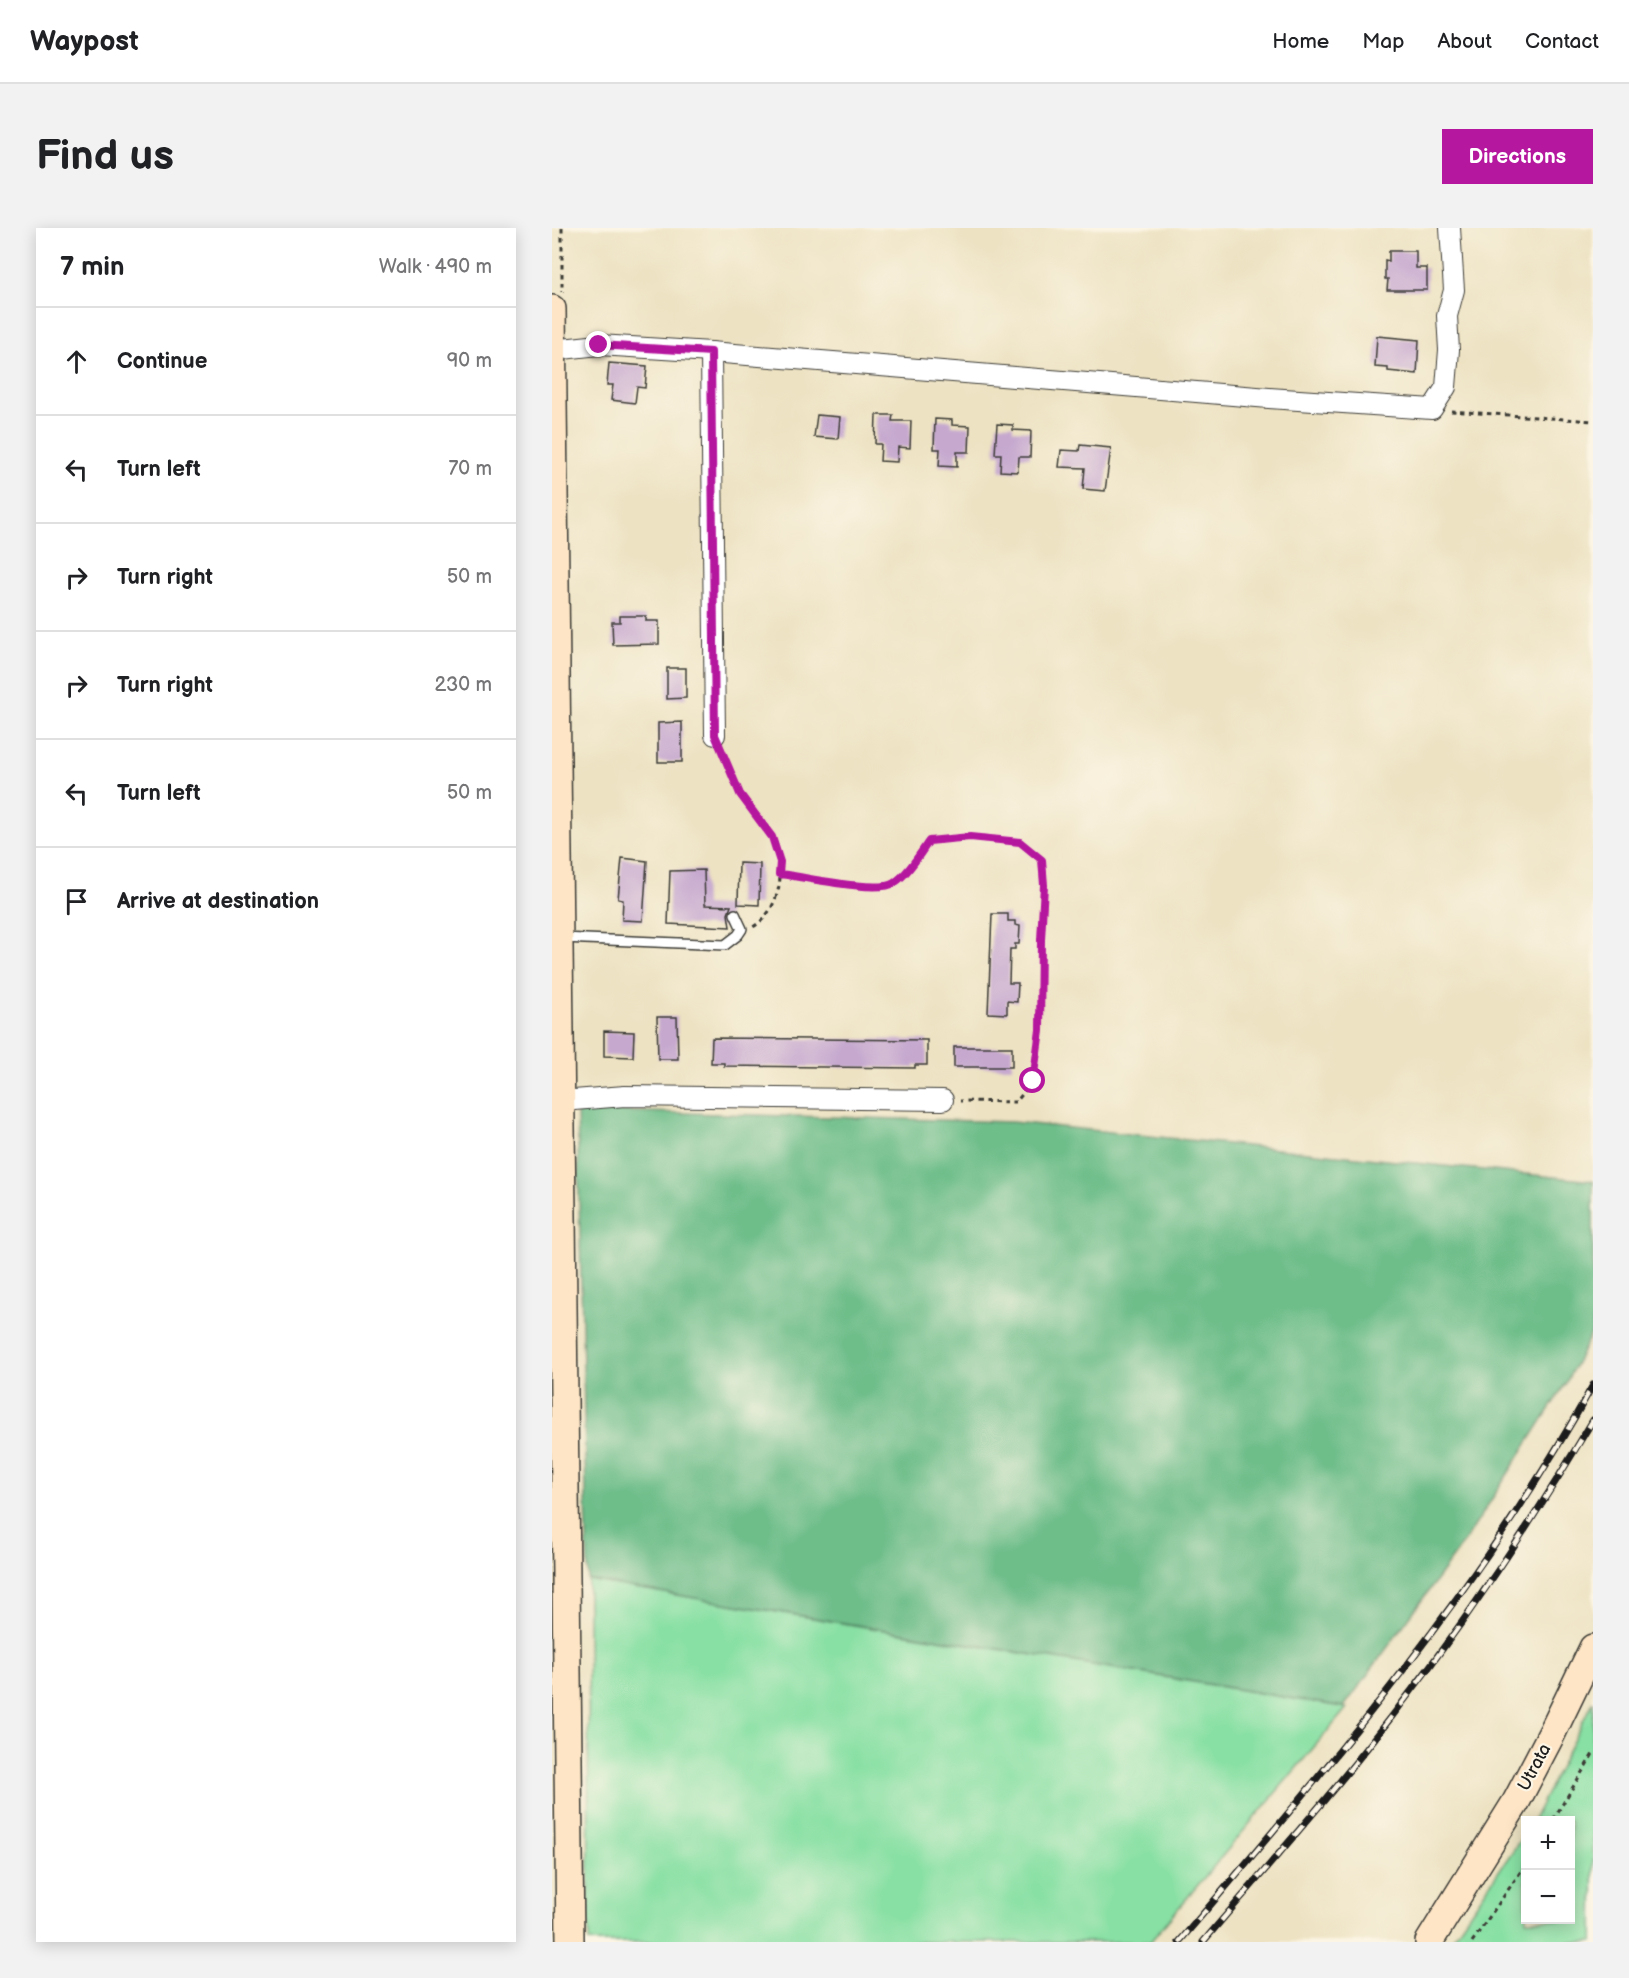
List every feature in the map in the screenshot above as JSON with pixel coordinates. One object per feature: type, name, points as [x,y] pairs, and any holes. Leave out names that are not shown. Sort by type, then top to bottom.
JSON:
[{"type":"street","points":[[553,350],[599,345],[711,352],[1257,397],[1432,409],[1446,387],[1449,350],[1447,316],[1454,290],[1450,228]]},
{"type":"street","points":[[552,309],[570,1942]]},
{"type":"street","points":[[711,352],[715,735]]},
{"type":"street","points":[[561,1101],[625,1096],[943,1100]]},
{"type":"street","name":"Utrata","points":[[1429,1942],[1516,1802],[1593,1648]]},
{"type":"lane","points":[[559,938],[725,945],[742,929],[735,914]]},
{"type":"path","points":[[1432,409],[1593,421]]},
{"type":"path","points":[[715,735],[740,794],[772,837],[780,862],[777,896],[771,911],[759,923],[738,935]]},
{"type":"path","points":[[779,874],[870,887],[892,885],[929,841],[970,837],[1020,842],[1042,860],[1044,885],[1040,1030],[1033,1081],[1016,1102],[943,1100]]},
{"type":"path","points":[[1556,1816],[1593,1754]]},
{"type":"path","points":[[1472,1942],[1522,1870]]},
{"type":"green space","points":[[577,1110],[1012,1122],[1593,1181],[1593,1330],[1566,1383],[1465,1541],[1344,1707],[588,1580]]},
{"type":"green space","points":[[588,1580],[1347,1708],[1150,1942],[589,1942]]},
{"type":"green space","points":[[1593,1701],[1593,1942],[1450,1942],[1521,1839],[1521,1924],[1575,1924],[1575,1816],[1535,1816]]},
{"type":"building","points":[[1389,251],[1416,251],[1416,268],[1427,268],[1427,290],[1387,290],[1385,260],[1389,261]]},
{"type":"building","points":[[1377,336],[1419,340],[1417,374],[1388,371],[1388,368],[1375,367]]},
{"type":"building","points":[[609,363],[647,366],[645,388],[637,387],[635,403],[611,400],[613,385],[607,385]]},
{"type":"building","points":[[817,415],[840,417],[838,439],[814,437]]},
{"type":"building","points":[[876,415],[893,415],[892,421],[911,421],[910,448],[898,447],[897,462],[880,461],[881,444],[875,444]]},
{"type":"building","points":[[935,419],[952,420],[952,425],[970,426],[969,452],[957,452],[957,467],[939,466],[940,449],[934,449]]},
{"type":"building","points":[[997,424],[1013,425],[1013,430],[1031,431],[1030,457],[1019,457],[1018,472],[1000,471],[1001,454],[995,454]]},
{"type":"building","points":[[1080,445],[1111,448],[1105,491],[1083,489],[1085,468],[1059,467],[1061,450],[1079,451]]},
{"type":"building","points":[[620,616],[646,616],[646,621],[659,621],[659,644],[613,645],[612,622],[620,622]]},
{"type":"building","points":[[667,668],[686,668],[686,698],[667,699]]},
{"type":"building","points":[[682,722],[682,762],[658,762],[658,723]]},
{"type":"building","points":[[622,858],[647,861],[643,921],[622,920],[623,900],[618,899]]},
{"type":"building","points":[[739,863],[760,864],[759,905],[738,904]]},
{"type":"building","points":[[704,870],[705,905],[731,906],[728,914],[730,927],[668,924],[670,871]]},
{"type":"building","points":[[992,914],[1008,914],[1008,921],[1015,921],[1015,925],[1020,926],[1019,944],[1015,944],[1015,949],[1010,949],[1009,983],[1018,983],[1017,1002],[1007,1001],[1007,1014],[988,1013]]},
{"type":"building","points":[[657,1017],[677,1017],[678,1059],[658,1059]]},
{"type":"building","points":[[604,1031],[634,1032],[633,1057],[604,1056]]},
{"type":"building","points":[[712,1038],[927,1040],[927,1065],[915,1065],[915,1068],[724,1066],[724,1063],[711,1063]]},
{"type":"building","points":[[954,1047],[1012,1047],[1012,1067],[954,1067]]},
{"type":"railway","points":[[1179,1942],[1347,1742],[1452,1605],[1502,1534],[1549,1461],[1593,1385]]},
{"type":"railway","points":[[1203,1942],[1300,1830],[1420,1680],[1497,1571],[1593,1420]]},
{"type":"route","points":[[599,345],[711,352],[715,735],[740,794],[772,837],[780,862],[779,874],[870,887],[892,885],[929,841],[970,837],[1020,842],[1042,860],[1044,885],[1040,1030],[1033,1081]]}]
